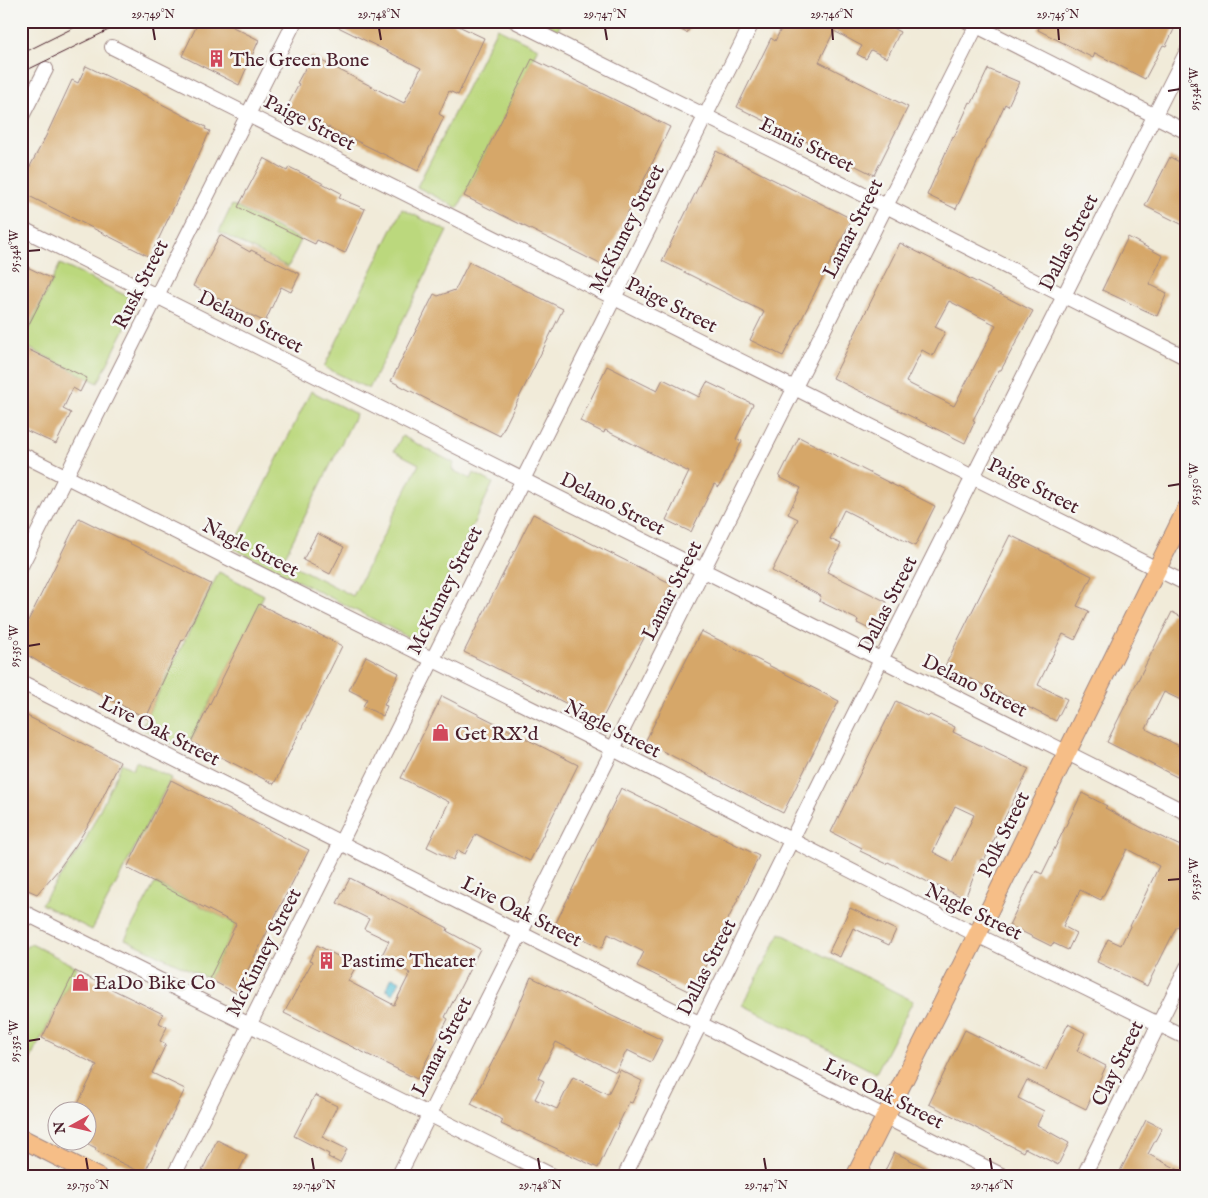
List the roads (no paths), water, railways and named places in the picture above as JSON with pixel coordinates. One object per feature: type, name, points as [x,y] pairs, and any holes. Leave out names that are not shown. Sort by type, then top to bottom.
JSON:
[{"type":"main road","name":"Polk Street","points":[[855,1177],[977,935],[1187,508]]},
{"type":"main road","points":[[21,1138],[98,1177]]},
{"type":"street","name":"Rusk Street","points":[[21,566],[295,21]]},
{"type":"street","name":"Ennis Street","points":[[515,21],[1187,358]]},
{"type":"street","name":"McKinney Street","points":[[173,1177],[753,21]]},
{"type":"street","points":[[974,23],[1187,132]]},
{"type":"street","name":"Lamar Street","points":[[398,1177],[886,206],[974,23]]},
{"type":"street","name":"Paige Street","points":[[112,47],[1187,584]]},
{"type":"street","name":"Dallas Street","points":[[624,1177],[1187,51]]},
{"type":"street","points":[[21,118],[46,69]]},
{"type":"street","name":"Delano Street","points":[[21,228],[1187,813]]},
{"type":"street","name":"Nagle Street","points":[[21,454],[254,572],[613,749],[977,935],[1187,1038]]},
{"type":"street","name":"Live Oak Street","points":[[21,682],[1005,1177]]},
{"type":"street","points":[[21,911],[555,1177]]},
{"type":"street","name":"Clay Street","points":[[1083,1177],[1187,967]]},
{"type":"water","points":[[392,977],[400,981],[393,994],[386,990]]},
{"type":"tram line","points":[[21,54],[87,21]]},
{"type":"tram line","points":[[21,73],[127,21]]},
{"type":"place","name":"The Green Bone","points":[[216,59]]},
{"type":"place","name":"Get RX'd","points":[[441,733]]},
{"type":"place","name":"Pastime Theater","points":[[327,960]]},
{"type":"place","name":"EaDo Bike Co","points":[[80,982]]}]
